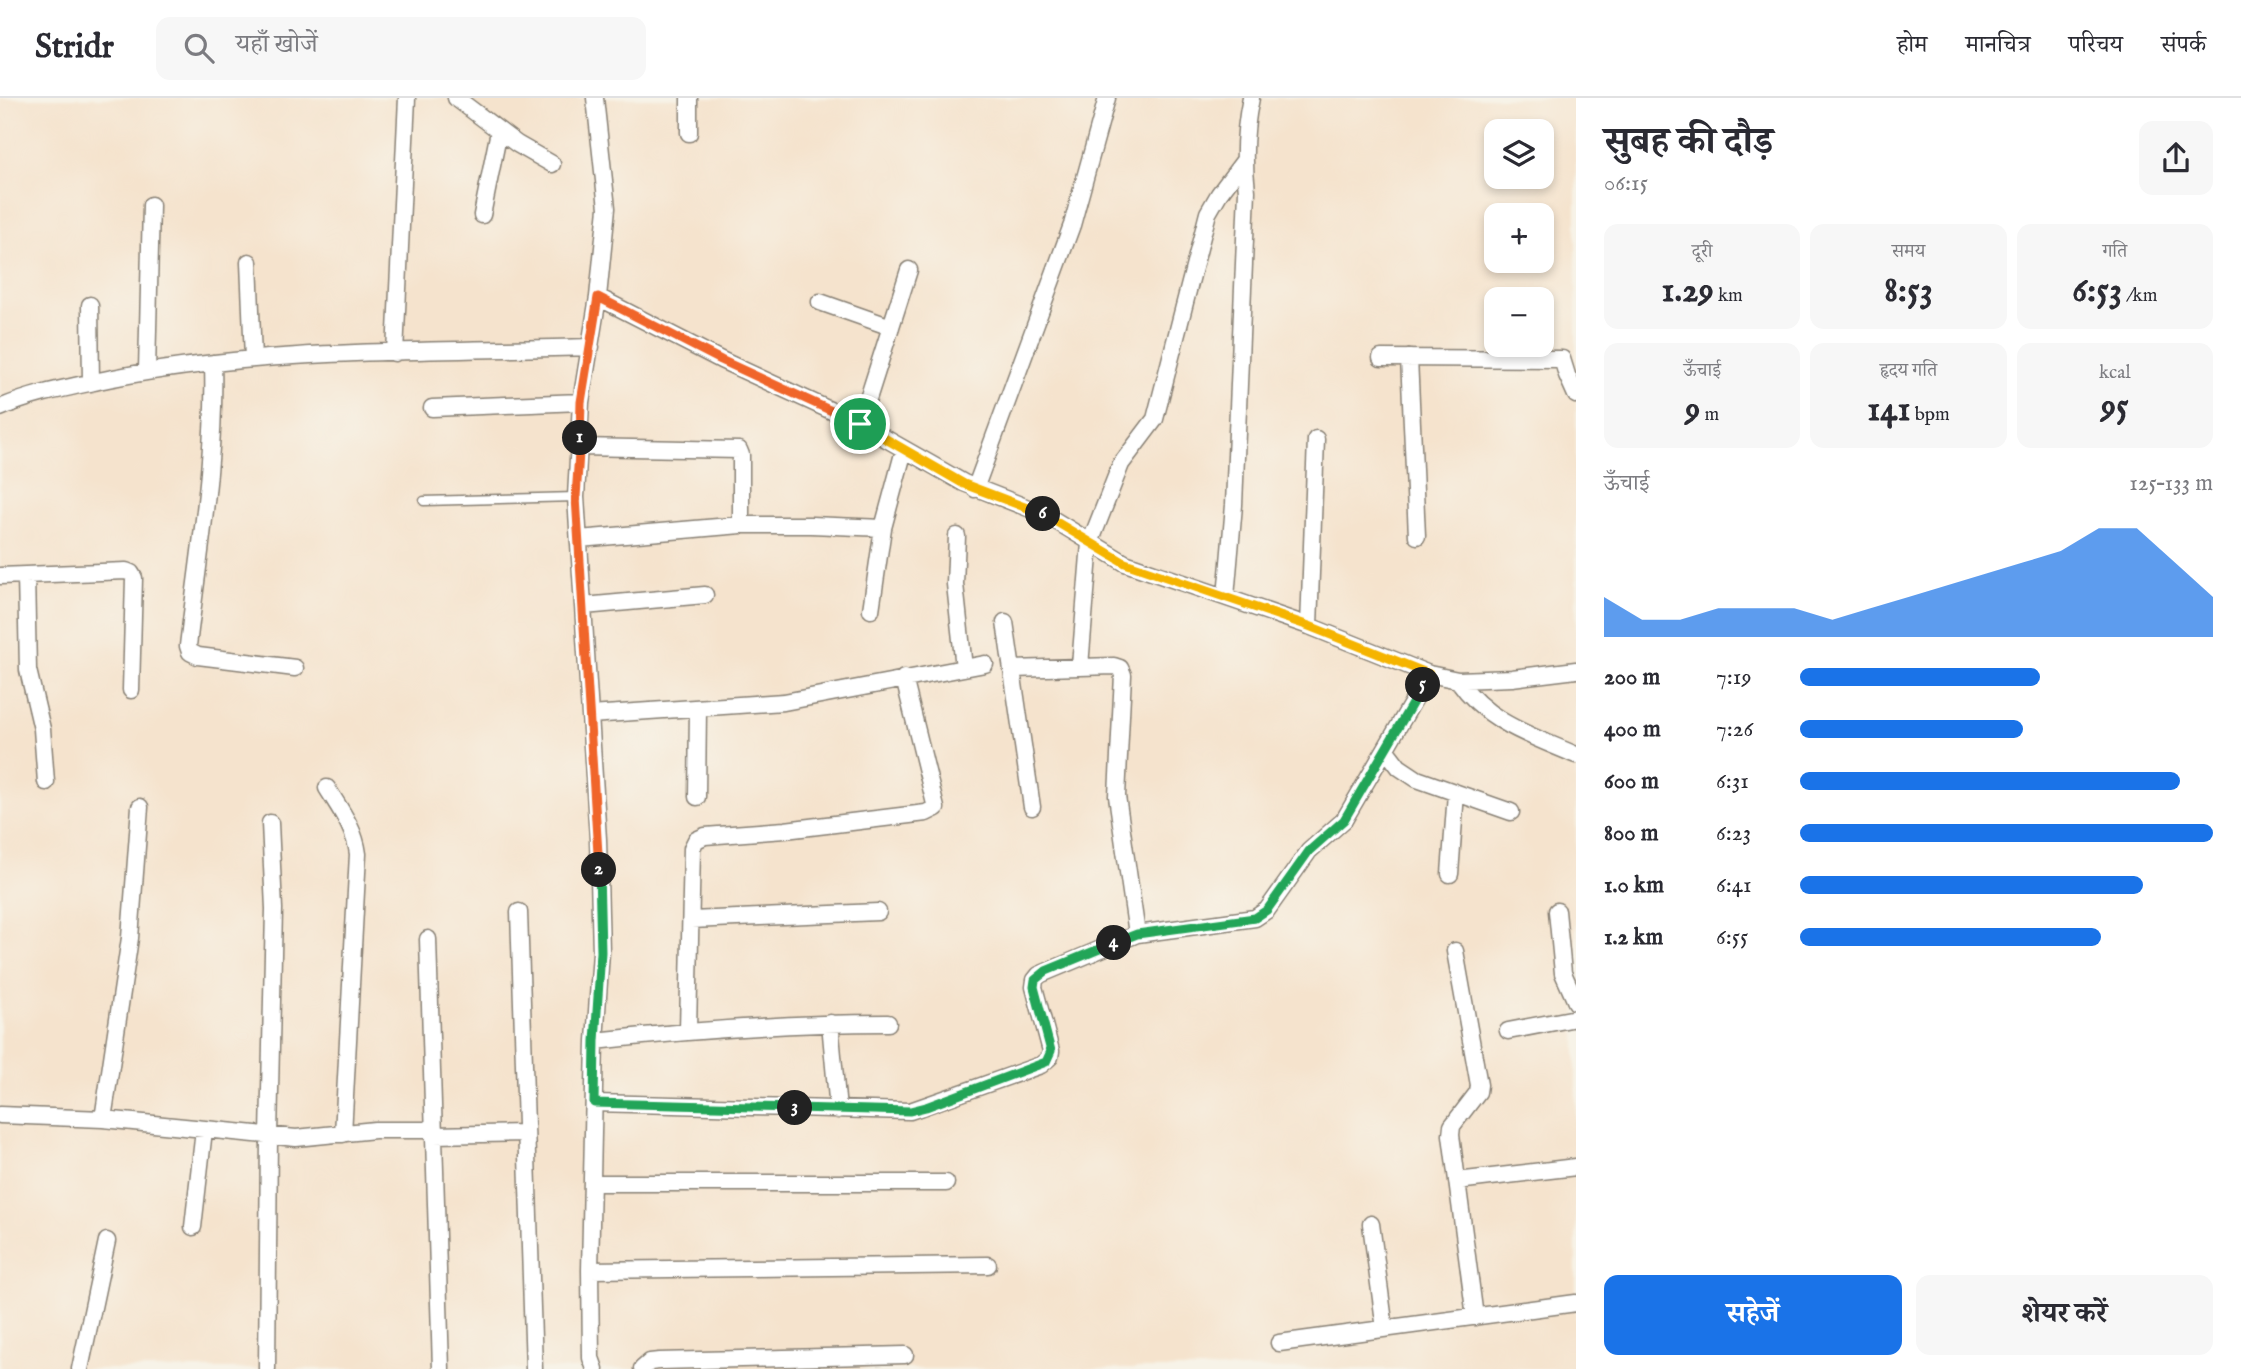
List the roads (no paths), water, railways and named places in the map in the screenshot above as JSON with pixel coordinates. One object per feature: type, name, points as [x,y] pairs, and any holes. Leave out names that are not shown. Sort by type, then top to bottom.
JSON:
[{"type":"street","points":[[396,353],[407,98]]},
{"type":"street","points":[[456,98],[499,131],[552,163]]},
{"type":"street","points":[[594,1369],[591,1358],[590,1270],[595,1041],[601,952],[598,839],[576,497],[581,402],[598,297],[607,208],[595,98]]},
{"type":"street","points":[[689,98],[689,133]]},
{"type":"street","points":[[975,489],[1072,225],[1107,98]]},
{"type":"street","points":[[1226,597],[1234,505],[1247,191],[1243,162],[1244,133],[1251,98]]},
{"type":"street","points":[[481,215],[499,131]]},
{"type":"street","points":[[1080,666],[1090,543],[1121,464],[1155,419],[1209,213],[1219,194],[1243,162]]},
{"type":"street","points":[[147,371],[151,205]]},
{"type":"street","points":[[249,262],[253,359]]},
{"type":"street","points":[[860,424],[909,270]]},
{"type":"street","points":[[598,297],[721,360],[860,424],[975,489],[1046,516],[1125,563],[1309,626],[1429,674],[1458,680],[1512,678],[1576,670]]},
{"type":"street","points":[[820,302],[891,327]]},
{"type":"street","points":[[90,304],[91,383]]},
{"type":"street","points":[[0,408],[34,395],[147,371],[213,363],[396,353],[591,348]]},
{"type":"street","points":[[1381,358],[1562,359],[1576,395]]},
{"type":"street","points":[[1409,358],[1417,536]]},
{"type":"street","points":[[213,363],[214,396],[208,475],[188,646],[190,652],[198,656],[295,668]]},
{"type":"street","points":[[432,408],[581,402]]},
{"type":"street","points":[[1309,626],[1316,439]]},
{"type":"street","points":[[579,447],[739,450],[741,525]]},
{"type":"street","points":[[871,610],[883,528],[904,450]]},
{"type":"street","points":[[579,539],[741,525],[811,524],[883,528]]},
{"type":"street","points":[[957,536],[955,584],[964,668]]},
{"type":"street","points":[[0,576],[126,570],[131,573],[134,578],[131,690]]},
{"type":"street","points":[[26,575],[28,670],[42,729],[46,782]]},
{"type":"street","points":[[584,606],[705,595]]},
{"type":"street","points":[[1005,622],[1031,807]]},
{"type":"street","points":[[590,715],[784,702],[985,664]]},
{"type":"street","points":[[1012,668],[1120,668],[1123,675],[1118,796],[1137,934]]},
{"type":"street","points":[[594,1103],[900,1111],[918,1109],[1046,1062],[1051,1051],[1034,987],[1035,980],[1046,971],[1137,934],[1255,918],[1267,910],[1309,851],[1344,820],[1429,674]]},
{"type":"street","points":[[688,1030],[692,848],[696,840],[705,836],[926,813],[936,808],[904,678]]},
{"type":"street","points":[[1458,680],[1474,701],[1497,720],[1576,755]]},
{"type":"street","points":[[696,797],[698,708]]},
{"type":"street","points":[[1386,750],[1406,773],[1417,779],[1511,812]]},
{"type":"street","points":[[327,788],[351,829],[358,854],[343,1133]]},
{"type":"street","points":[[1450,874],[1456,793]]},
{"type":"street","points":[[103,1119],[130,938],[140,807]]},
{"type":"street","points":[[267,1369],[274,909],[270,823]]},
{"type":"street","points":[[1557,911],[1563,973],[1576,1002]]},
{"type":"street","points":[[519,912],[534,1369]]},
{"type":"street","points":[[691,920],[878,912]]},
{"type":"street","points":[[428,939],[441,1369]]},
{"type":"street","points":[[1455,951],[1479,1085],[1478,1091],[1452,1126],[1451,1135],[1475,1317]]},
{"type":"street","points":[[1508,1031],[1576,1018]]},
{"type":"street","points":[[830,1023],[838,1110]]},
{"type":"street","points":[[595,1041],[688,1030],[888,1023]]},
{"type":"street","points":[[0,1115],[103,1119],[308,1138],[375,1130],[525,1133]]},
{"type":"street","points":[[193,1227],[204,1130]]},
{"type":"street","points":[[1457,1181],[1576,1167]]},
{"type":"street","points":[[592,1183],[946,1183]]},
{"type":"street","points":[[1370,1224],[1385,1329]]},
{"type":"street","points":[[80,1369],[107,1241]]},
{"type":"street","points":[[590,1270],[988,1265]]},
{"type":"street","points":[[1279,1343],[1576,1303]]},
{"type":"street","points":[[642,1369],[650,1362],[659,1361],[905,1355]]},
{"type":"lane","points":[[424,501],[576,497]]}]
